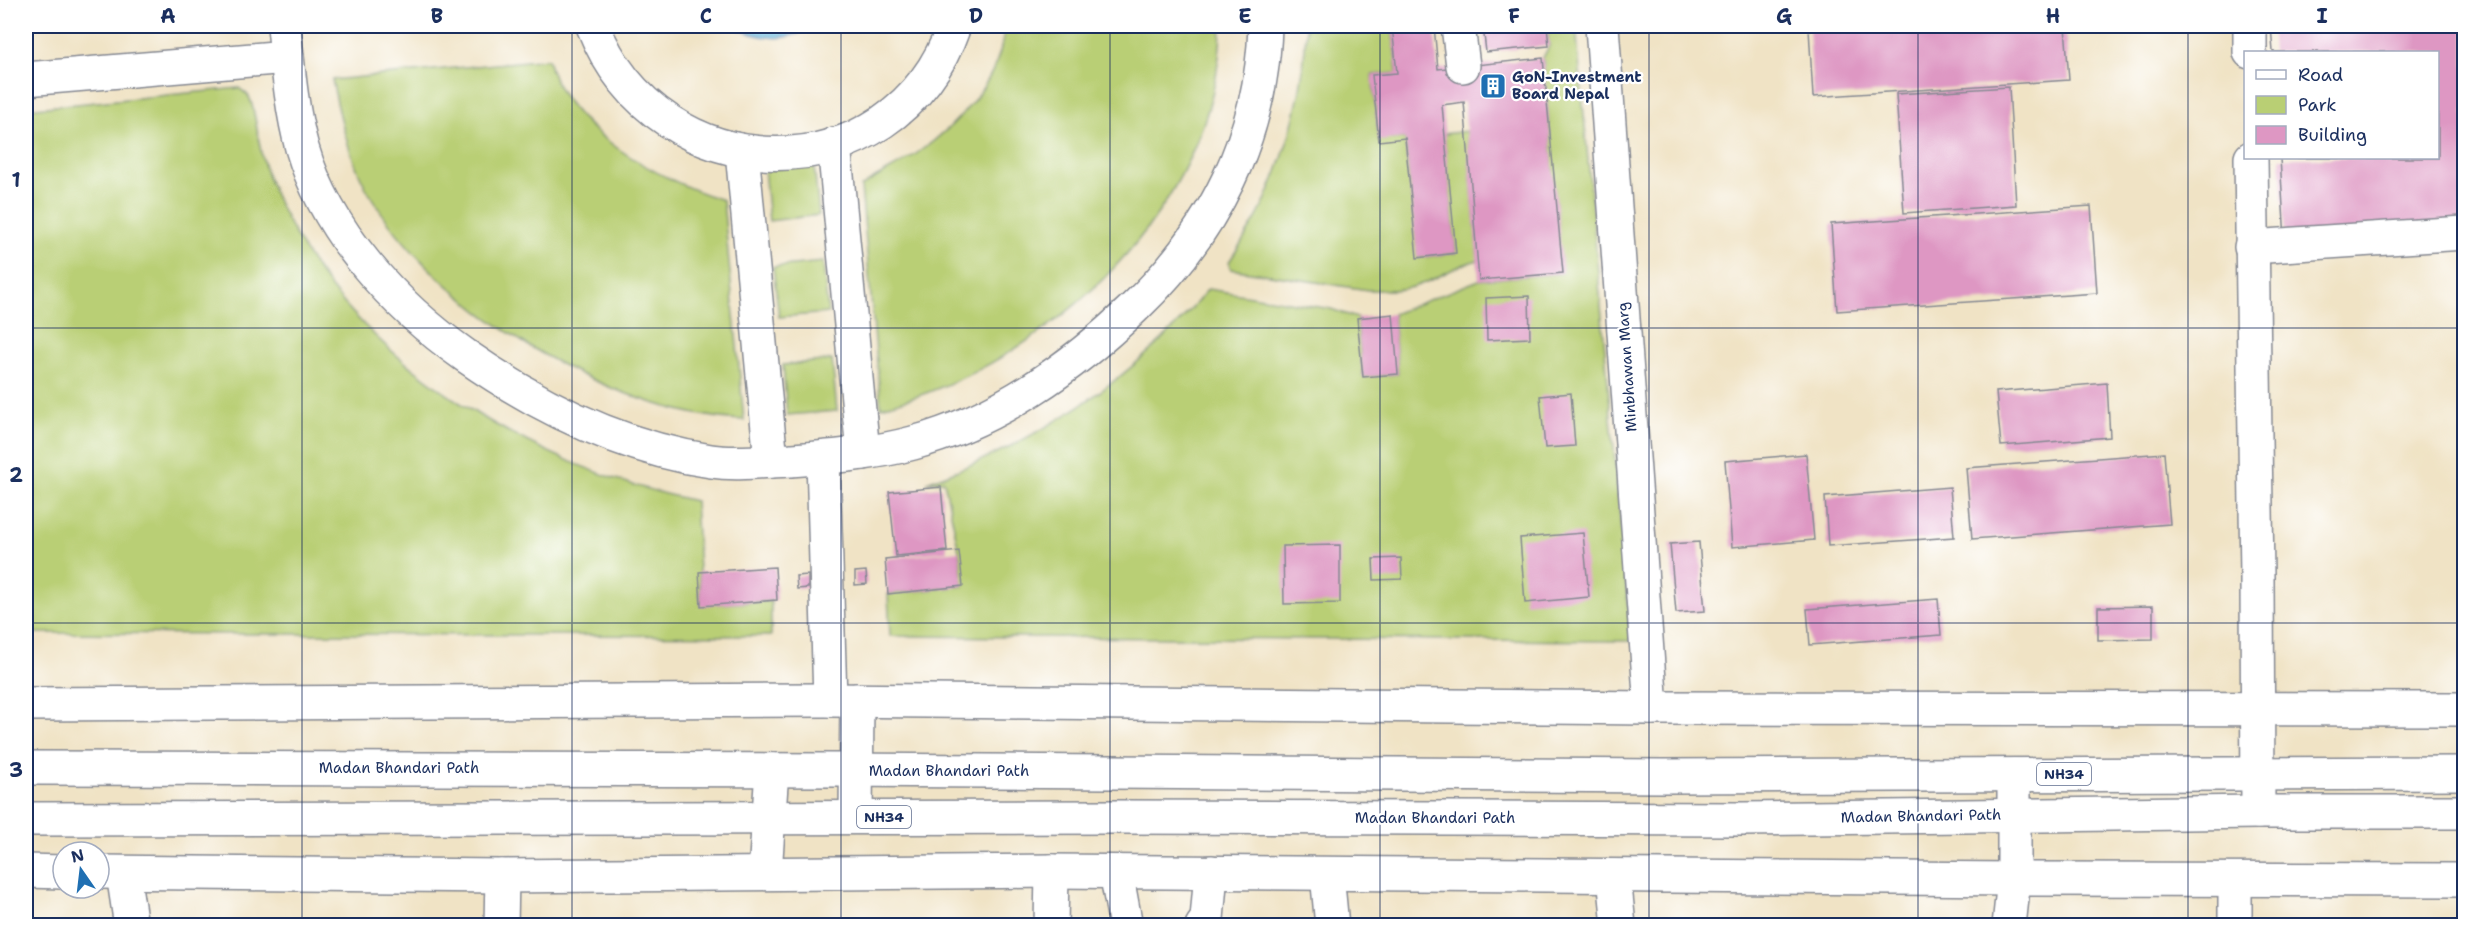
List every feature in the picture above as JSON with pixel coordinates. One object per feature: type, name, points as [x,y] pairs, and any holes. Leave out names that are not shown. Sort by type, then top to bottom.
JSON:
[{"type":"main road","points":[[593,26],[602,49],[619,77],[642,102],[668,122],[697,138],[742,151],[794,153],[834,144],[858,134],[886,117],[912,94],[932,69],[954,26]]},
{"type":"main road","points":[[26,79],[286,41],[290,89],[303,150],[328,208],[362,260],[403,305],[448,344],[496,377],[545,404],[638,443],[714,462],[771,461],[863,453],[908,445],[951,430],[1030,389],[1073,360],[1116,326],[1158,286],[1195,239],[1226,186],[1251,127],[1264,62],[1265,26]]},
{"type":"main road","points":[[1458,26],[1463,66]]},
{"type":"main road","name":"Minbhawan Marg","points":[[1602,26],[1651,708]]},
{"type":"main road","points":[[2250,26],[2250,51]]},
{"type":"main road","points":[[834,144],[863,453]]},
{"type":"main road","points":[[742,151],[771,461]]},
{"type":"main road","points":[[2251,159],[2258,577],[2256,709],[2258,812]]},
{"type":"main road","points":[[2251,247],[2464,233]]},
{"type":"main road","name":"Madan Bhandari Path","points":[[823,458],[844,700],[856,770],[856,817]]},
{"type":"main road","points":[[26,704],[844,700],[1651,708],[2464,709]]},
{"type":"main road","name":"Madan Bhandari Path","points":[[26,768],[856,770],[1664,776],[2464,773]]},
{"type":"main road","points":[[765,873],[772,770]]},
{"type":"main road","name":"Madan Bhandari Path","points":[[2009,926],[2014,879],[2013,775]]},
{"type":"main road","name":"Madan Bhandari Path","points":[[26,819],[769,817],[1742,819],[2258,812],[2464,812]]},
{"type":"main road","points":[[26,871],[51,872]]},
{"type":"main road","points":[[1052,871],[1052,926]]},
{"type":"main road","points":[[131,926],[111,873],[502,876],[1052,871],[2014,879],[2464,880]]},
{"type":"main road","points":[[1116,872],[1126,926]]},
{"type":"main road","points":[[1202,926],[1207,919],[1211,872]]},
{"type":"main road","points":[[1327,874],[1332,926]]},
{"type":"main road","points":[[501,926],[502,876]]},
{"type":"main road","points":[[1614,876],[1619,926]]},
{"type":"main road","points":[[2235,880],[2235,926]]},
{"type":"green space","points":[[1004,26],[1221,26],[1213,93],[1191,156],[1157,215],[1114,268],[1062,315],[1005,355],[944,386],[881,407],[861,187],[932,143],[962,115],[987,82],[996,64],[1002,45]]},
{"type":"green space","points":[[1306,26],[1392,26],[1397,73],[1372,75],[1379,140],[1405,138],[1418,258],[1456,253],[1444,134],[1467,131],[1478,260],[1416,286],[1392,290],[1368,290],[1231,269],[1229,262],[1260,210],[1273,182],[1288,138],[1303,72]]},
{"type":"green space","points":[[1547,26],[1576,26],[1631,641],[890,636],[888,594],[963,586],[959,551],[944,481],[927,482],[1007,448],[1081,405],[1149,352],[1180,322],[1208,289],[1331,309],[1357,318],[1363,377],[1398,374],[1393,314],[1479,280],[1562,273],[1543,58],[1549,46]]},
{"type":"green space","points":[[548,59],[557,84],[573,107],[593,129],[644,165],[671,180],[723,200],[744,420],[692,413],[637,398],[582,375],[529,346],[479,312],[434,273],[396,232],[366,188],[349,149],[332,80]]},
{"type":"green space","points":[[239,88],[248,96],[251,103],[265,168],[291,227],[324,278],[365,325],[412,368],[464,405],[520,438],[578,465],[637,486],[695,501],[701,605],[771,601],[771,636],[26,633],[26,109]]},
{"type":"green space","points":[[814,165],[819,215],[769,221],[764,169]]},
{"type":"green space","points":[[823,262],[828,313],[779,317],[773,267]]},
{"type":"green space","points":[[832,360],[837,411],[787,415],[783,365]]},
{"type":"water","points":[[732,26],[813,26],[793,35],[773,38],[752,34]]},
{"type":"building","points":[[1392,26],[1434,26],[1438,69],[1543,58],[1563,273],[1479,280],[1464,102],[1442,105],[1456,253],[1417,258],[1405,138],[1379,141],[1372,75],[1397,73]]},
{"type":"building","points":[[1483,26],[1547,26],[1549,46],[1486,52]]},
{"type":"building","points":[[1864,26],[2065,26],[2069,80],[1813,97],[1809,29]]},
{"type":"building","points":[[2271,26],[2464,26],[2464,225],[2285,240],[2280,159],[2439,159],[2439,51],[2273,51]]},
{"type":"building","points":[[2009,87],[2016,205],[1904,213],[1896,94]]},
{"type":"building","points":[[2091,206],[2097,293],[1837,311],[1831,224]]},
{"type":"building","points":[[1529,296],[1530,338],[1487,340],[1486,298]]},
{"type":"building","points":[[1393,314],[1398,374],[1363,377],[1357,318]]},
{"type":"building","points":[[2107,383],[2110,437],[2001,446],[1996,392]]},
{"type":"building","points":[[1571,393],[1575,446],[1545,448],[1540,396]]},
{"type":"building","points":[[2164,453],[2170,524],[1972,539],[1966,468]]},
{"type":"building","points":[[1806,454],[1814,540],[1732,547],[1725,461]]},
{"type":"building","points":[[941,487],[947,551],[896,556],[889,492]]},
{"type":"building","points":[[1950,487],[1954,537],[1828,546],[1825,497]]},
{"type":"building","points":[[1583,533],[1589,597],[1525,603],[1520,538]]},
{"type":"building","points":[[1699,542],[1705,611],[1676,613],[1670,544]]},
{"type":"building","points":[[1340,545],[1340,603],[1284,604],[1283,546]]},
{"type":"building","points":[[959,551],[963,586],[888,594],[885,559]]},
{"type":"building","points":[[1401,558],[1402,579],[1374,580],[1373,559]]},
{"type":"building","points":[[775,567],[777,600],[701,606],[699,572]]},
{"type":"building","points":[[866,571],[867,584],[855,585],[855,572]]},
{"type":"building","points":[[808,575],[808,588],[797,589],[796,576]]},
{"type":"building","points":[[1938,599],[1941,635],[1810,645],[1807,609]]},
{"type":"building","points":[[2153,606],[2153,639],[2098,640],[2098,607]]},
{"type":"place","name":"GoN-Investment Board Nepal","points":[[1493,86]]}]
